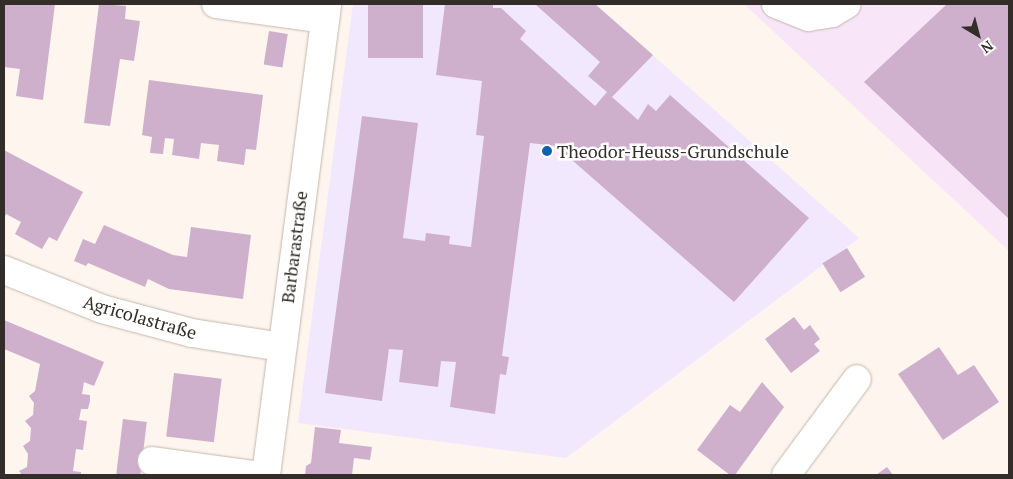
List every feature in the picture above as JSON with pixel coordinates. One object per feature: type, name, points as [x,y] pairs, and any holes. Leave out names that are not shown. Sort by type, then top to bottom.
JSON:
[{"type":"street","name":"Barbarastraße","points":[[216,4],[326,11],[281,347],[266,475]]},
{"type":"street","points":[[776,4],[808,17],[832,13],[847,4]]},
{"type":"street","name":"Agricolastraße","points":[[4,270],[102,309],[192,333],[281,347]]},
{"type":"street","points":[[792,473],[857,379]]},
{"type":"street","points":[[152,461],[253,475]]},
{"type":"shaded area","name":"Theodor-Heuss-Grundschule","points":[[353,4],[595,4],[859,238],[566,458],[298,423]]},
{"type":"shaded area","points":[[744,4],[1009,4],[1009,251]]},
{"type":"building","points":[[4,4],[55,4],[43,100],[16,96],[20,69],[4,67]]},
{"type":"building","points":[[99,4],[126,6],[125,19],[140,21],[134,61],[120,59],[110,126],[84,123]]},
{"type":"building","points":[[368,4],[423,4],[423,58],[368,58]]},
{"type":"building","points":[[445,4],[493,4],[493,8],[501,8],[526,31],[520,39],[595,106],[607,92],[588,76],[600,62],[536,5],[595,4],[653,55],[612,97],[638,120],[648,104],[656,111],[670,95],[809,218],[734,302],[556,146],[530,143],[502,356],[509,357],[506,375],[500,374],[495,414],[450,407],[456,362],[441,361],[438,387],[399,382],[403,350],[389,349],[382,401],[325,393],[362,116],[418,123],[403,238],[425,241],[426,233],[450,236],[449,244],[471,247],[484,136],[476,135],[482,81],[436,75]]},
{"type":"building","points":[[947,4],[1009,4],[1009,219],[864,82]]},
{"type":"building","points":[[269,31],[288,34],[282,68],[264,65]]},
{"type":"building","points":[[149,80],[263,95],[256,150],[246,149],[244,165],[217,161],[219,145],[201,143],[199,159],[172,155],[174,139],[165,138],[163,154],[150,153],[152,137],[142,135]]},
{"type":"building","points":[[4,150],[83,192],[57,241],[49,237],[42,249],[15,234],[21,222],[6,214],[4,219]]},
{"type":"building","points":[[104,225],[173,255],[187,257],[191,227],[251,235],[243,299],[169,289],[148,279],[145,287],[88,263],[86,266],[74,261],[83,239],[95,244]]},
{"type":"building","points":[[847,248],[865,277],[840,292],[822,263]]},
{"type":"building","points":[[794,317],[804,330],[810,325],[820,339],[814,344],[820,351],[791,373],[765,339]]},
{"type":"building","points":[[4,320],[104,362],[94,386],[84,382],[82,394],[90,395],[90,401],[88,409],[81,409],[79,420],[87,421],[83,450],[76,449],[73,471],[81,472],[81,475],[22,475],[19,471],[27,467],[28,454],[23,446],[30,441],[31,428],[25,421],[33,415],[34,403],[29,396],[35,391],[40,364],[4,349]]},
{"type":"building","points":[[939,347],[958,375],[974,365],[999,402],[943,440],[898,374]]},
{"type":"building","points":[[174,373],[222,379],[214,442],[166,437]]},
{"type":"building","points":[[762,382],[784,407],[735,475],[730,475],[697,450],[730,405],[740,412]]},
{"type":"building","points":[[123,419],[147,422],[140,475],[116,475]]},
{"type":"building","points":[[315,427],[341,430],[339,443],[372,447],[370,460],[354,458],[352,475],[305,475],[306,466],[311,463]]},
{"type":"building","points":[[887,467],[893,475],[876,475]]},
{"type":"place","name":"Theodor-Heuss-Grundschule","points":[[547,151]]}]
